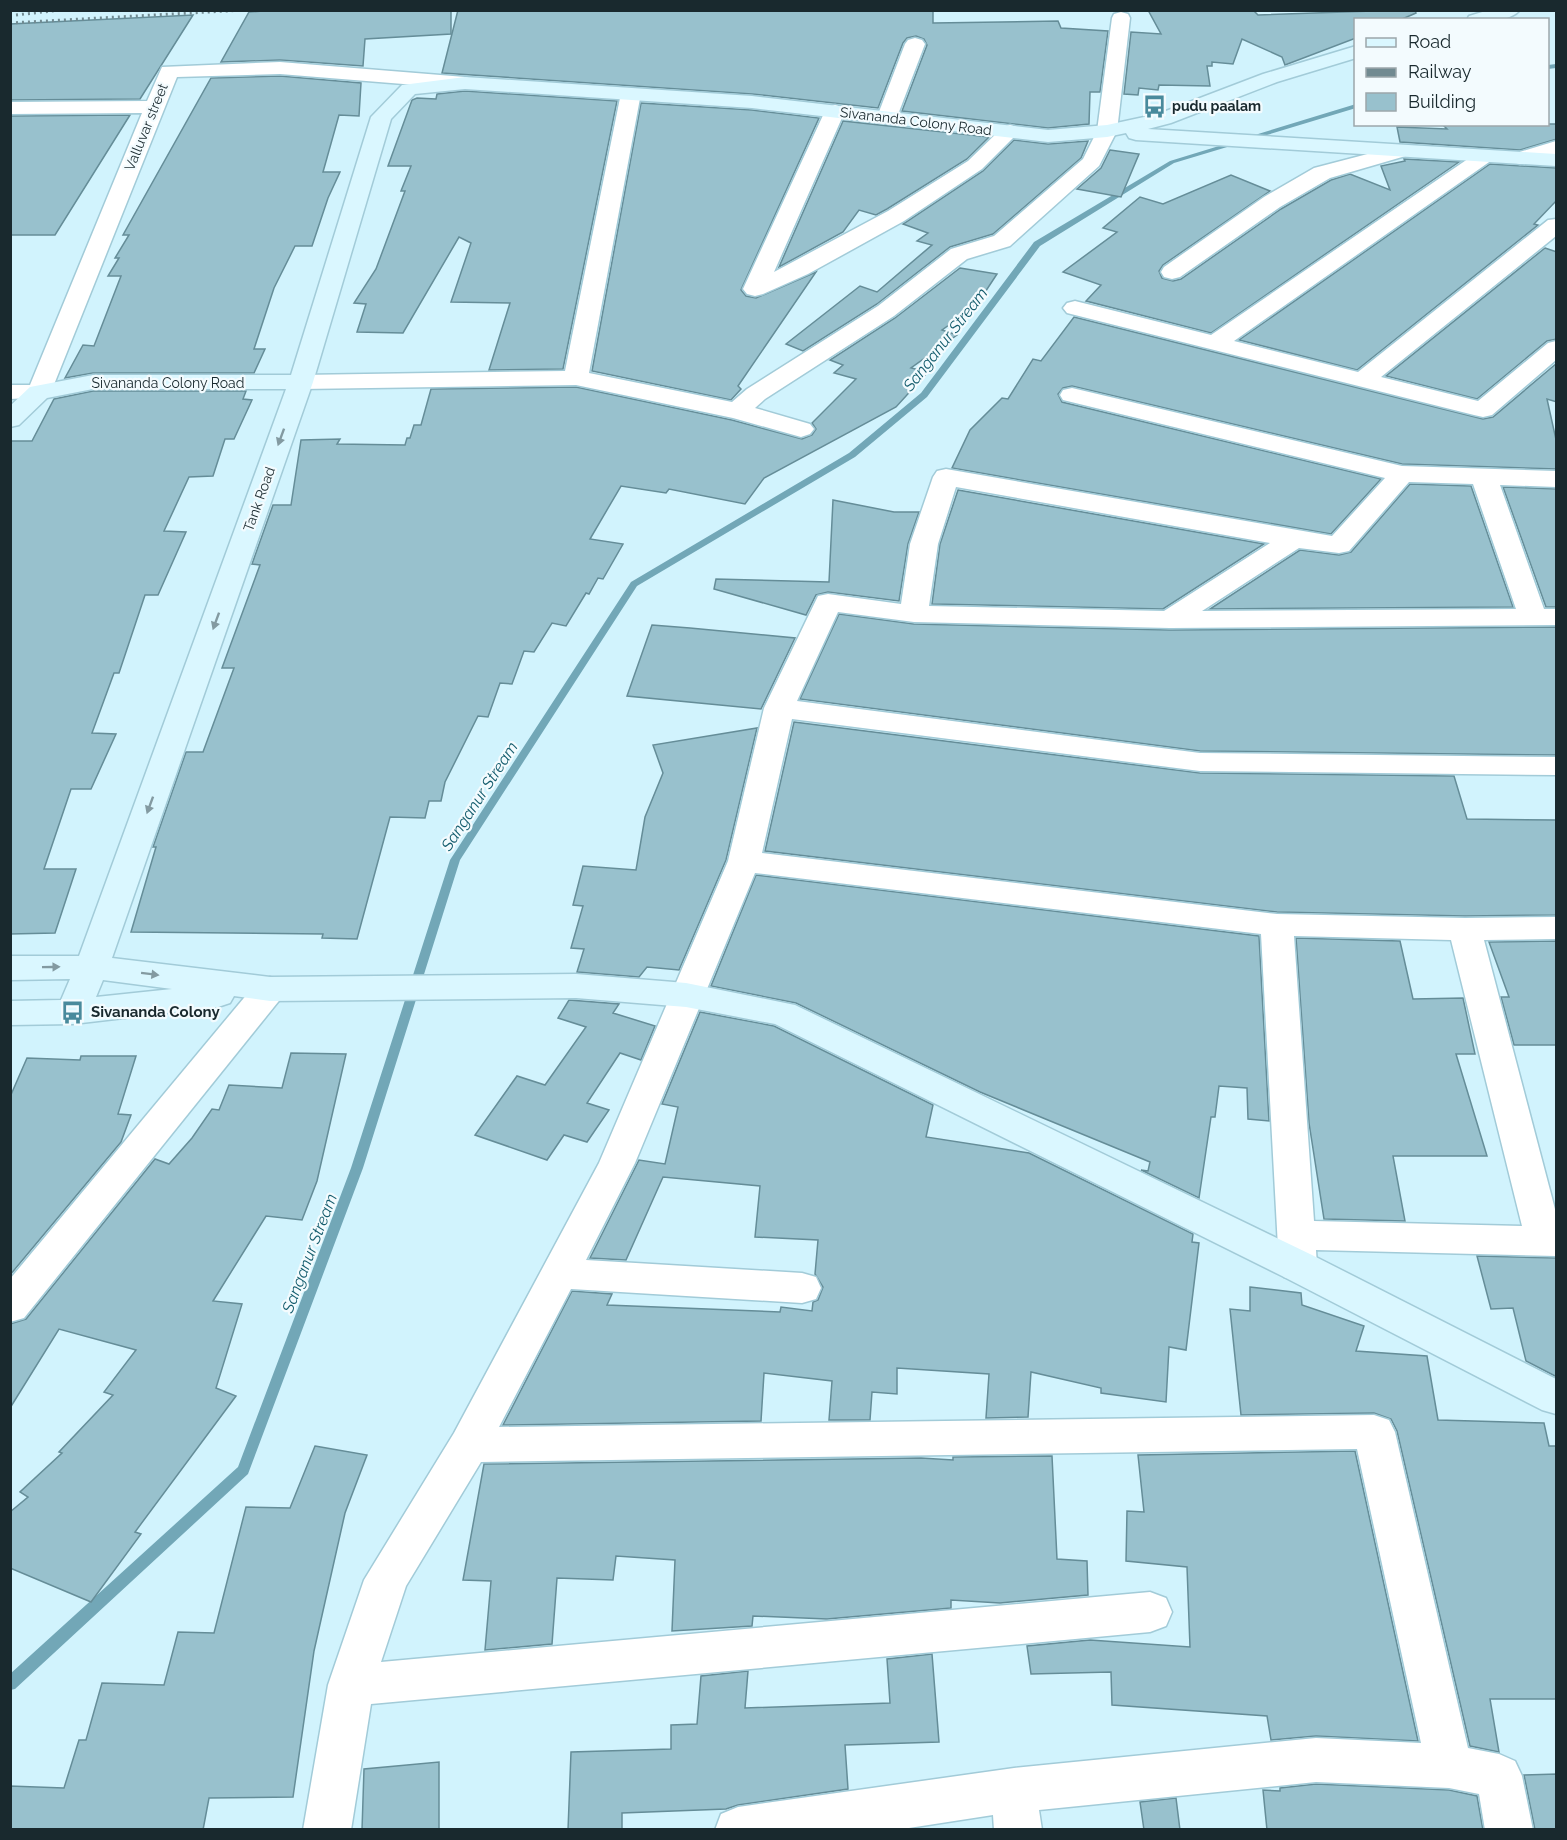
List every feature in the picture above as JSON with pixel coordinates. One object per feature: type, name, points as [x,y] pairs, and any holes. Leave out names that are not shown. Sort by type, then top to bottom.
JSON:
[{"type":"main road","points":[[1483,18],[1510,10]]},
{"type":"main road","name":"Sivananda Colony Road","points":[[465,83],[752,102],[1048,136],[1107,131],[1164,119],[1270,78],[1354,53]]},
{"type":"main road","name":"Tank Road","points":[[73,1012],[92,967],[301,382],[381,117],[409,89],[465,83]]},
{"type":"main road","points":[[1107,131],[1557,160]]},
{"type":"main road","name":"Sivananda Colony Road","points":[[39,392],[93,382],[301,382]]},
{"type":"main road","points":[[10,420],[39,392]]},
{"type":"main road","points":[[10,968],[92,967],[270,989]]},
{"type":"main road","points":[[10,1013],[73,1012],[270,989],[576,986],[686,995],[783,1014],[1297,1251],[1557,1398]]},
{"type":"street","points":[[737,411],[765,389],[886,311],[958,254],[1002,241],[1092,162],[1107,131],[1121,18]]},
{"type":"street","points":[[886,117],[915,44]]},
{"type":"street","name":"Valluvar street","points":[[39,392],[169,71],[280,68],[465,83]]},
{"type":"street","points":[[576,378],[632,93]]},
{"type":"street","points":[[10,108],[154,106]]},
{"type":"street","points":[[835,111],[755,289],[800,269],[896,216],[975,165],[1010,131]]},
{"type":"street","points":[[1520,158],[1557,147]]},
{"type":"street","points":[[1172,272],[1272,202],[1322,173],[1402,151]]},
{"type":"street","points":[[1215,343],[1485,156]]},
{"type":"street","points":[[1363,380],[1557,225]]},
{"type":"street","points":[[1075,308],[1483,410],[1557,348]]},
{"type":"street","points":[[301,382],[576,378],[737,411],[801,429]]},
{"type":"street","points":[[10,392],[39,392]]},
{"type":"street","points":[[1072,395],[1402,474],[1557,479]]},
{"type":"street","points":[[914,615],[924,544],[946,477],[1339,545],[1402,474]]},
{"type":"street","points":[[327,1830],[351,1685],[386,1580],[469,1445],[617,1162],[744,861],[779,708],[828,602],[914,615],[1170,620],[1545,616],[1483,475]]},
{"type":"street","points":[[1170,620],[1294,539]]},
{"type":"street","points":[[779,708],[1200,762],[1557,766]]},
{"type":"street","points":[[744,861],[1277,925],[1465,929],[1557,928]]},
{"type":"street","points":[[1277,925],[1297,1251],[1551,1241],[1465,929]]},
{"type":"street","points":[[10,1307],[270,989]]},
{"type":"street","points":[[559,1273],[802,1288]]},
{"type":"street","points":[[469,1445],[1374,1432],[1449,1766]]},
{"type":"street","points":[[351,1685],[1150,1612]]},
{"type":"street","points":[[738,1830],[1016,1810],[1316,1760],[1449,1766],[1499,1776],[1509,1830]]},
{"type":"building","points":[[451,10],[451,34],[365,39],[363,66],[280,60],[221,62],[249,12]]},
{"type":"building","points":[[458,10],[933,10],[933,23],[1058,21],[1061,28],[1108,31],[1100,92],[1090,92],[1089,124],[1048,128],[902,111],[927,45],[924,39],[916,36],[907,38],[903,43],[878,108],[752,94],[442,73]]},
{"type":"building","points":[[1148,10],[1253,10],[1258,15],[1403,10],[1415,10],[1416,13],[1405,18],[1354,18],[1354,39],[1285,65],[1282,57],[1242,39],[1233,64],[1212,62],[1212,66],[1207,66],[1210,86],[1159,85],[1158,90],[1139,88],[1138,95],[1124,94],[1131,32],[1161,34]]},
{"type":"building","points":[[193,15],[140,99],[10,100],[10,24]]},
{"type":"building","points":[[280,76],[361,83],[359,116],[339,115],[323,172],[340,172],[328,198],[312,246],[295,246],[274,288],[254,349],[265,349],[254,373],[93,373],[65,378],[83,345],[94,346],[121,276],[108,276],[119,258],[115,258],[129,235],[123,235],[211,78]]},
{"type":"building","points":[[465,91],[617,101],[563,369],[489,370],[510,303],[451,302],[471,243],[459,237],[403,333],[357,332],[366,304],[354,303],[376,269],[405,191],[401,191],[411,166],[388,166],[412,100],[436,99],[437,94]]},
{"type":"building","points":[[641,103],[752,110],[819,118],[741,290],[746,296],[756,298],[816,272],[738,386],[741,389],[731,400],[592,371]]},
{"type":"building","points":[[130,115],[55,235],[10,235],[10,116]]},
{"type":"building","points":[[843,121],[989,137],[967,159],[887,209],[876,215],[859,210],[843,232],[779,267]]},
{"type":"building","points":[[1549,124],[1557,124],[1557,139],[1520,150],[1400,142],[1397,127],[1447,129],[1444,126],[1549,126]]},
{"type":"building","points":[[1014,140],[1048,144],[1088,141],[1081,158],[993,234],[950,247],[877,304],[803,351],[786,344],[860,286],[877,292],[932,245],[917,241],[928,233],[903,224],[983,171]]},
{"type":"building","points":[[1110,150],[1139,154],[1121,197],[1077,189],[1101,168]]},
{"type":"building","points":[[1404,159],[1459,162],[1211,333],[1086,301],[1101,285],[1063,272],[1117,232],[1103,228],[1140,197],[1163,204],[1231,175],[1270,191],[1163,265],[1159,271],[1162,278],[1173,281],[1181,279],[1281,209],[1331,180],[1350,174],[1390,190],[1381,166],[1405,161]]},
{"type":"building","points":[[1490,164],[1557,168],[1557,200],[1534,224],[1538,225],[1357,370],[1239,340]]},
{"type":"building","points":[[1545,248],[1557,252],[1557,339],[1547,341],[1477,399],[1386,376]]},
{"type":"building","points":[[960,268],[997,274],[976,306],[942,330],[957,335],[911,368],[928,372],[896,407],[764,478],[745,504],[669,489],[666,493],[621,486],[590,539],[623,544],[603,579],[598,578],[589,594],[586,593],[566,626],[552,623],[534,652],[524,651],[512,684],[500,683],[488,717],[478,716],[445,782],[441,801],[429,801],[425,818],[390,817],[357,939],[322,938],[323,934],[131,932],[156,847],[153,847],[186,752],[203,752],[234,668],[222,668],[260,565],[252,564],[273,505],[291,505],[301,440],[340,439],[337,444],[405,445],[414,425],[421,425],[431,389],[576,387],[732,420],[802,439],[812,435],[816,429],[812,423],[856,379],[834,373],[843,365],[830,360],[895,318]]},
{"type":"building","points":[[1074,317],[1483,419],[1493,417],[1557,363],[1557,402],[1547,399],[1557,444],[1557,469],[1402,464],[1072,386],[1063,388],[1058,394],[1062,402],[1381,479],[1331,534],[952,468],[970,430],[1002,398],[1008,399],[1033,359],[1041,361]]},
{"type":"building","points":[[93,391],[246,391],[243,399],[252,400],[234,439],[225,439],[213,476],[189,477],[164,531],[186,532],[158,595],[145,595],[119,673],[114,673],[92,733],[116,734],[91,789],[71,789],[44,869],[76,869],[55,933],[10,934],[10,441],[32,441],[54,399]]},
{"type":"building","points":[[1410,484],[1471,486],[1513,607],[1210,609],[1300,550],[1339,555],[1351,552]]},
{"type":"building","points":[[1503,487],[1557,489],[1557,607],[1546,607]]},
{"type":"building","points":[[958,490],[1264,544],[1163,609],[932,604],[940,544]]},
{"type":"building","points":[[833,500],[894,512],[919,512],[908,544],[899,601],[828,592],[816,595],[806,615],[714,589],[716,579],[829,582]]},
{"type":"building","points":[[839,614],[914,624],[1170,630],[1557,627],[1557,755],[1200,751],[800,699]]},
{"type":"building","points":[[652,625],[795,638],[761,709],[627,696]]},
{"type":"building","points":[[794,722],[1200,773],[1454,776],[1467,819],[1557,820],[1557,915],[1465,916],[1277,912],[765,851]]},
{"type":"building","points":[[757,728],[726,860],[679,970],[647,967],[639,977],[577,972],[584,949],[571,948],[583,906],[573,905],[583,866],[636,870],[645,817],[663,773],[653,745]]},
{"type":"building","points":[[756,875],[1259,936],[1269,1121],[1248,1119],[1247,1088],[1219,1086],[1215,1117],[1211,1117],[1199,1198],[1141,1170],[1148,1171],[1150,1162],[980,1092],[796,1003],[711,986]]},
{"type":"building","points":[[1296,938],[1400,941],[1413,999],[1463,998],[1475,1054],[1456,1054],[1487,1156],[1393,1156],[1405,1221],[1324,1219],[1309,1123]]},
{"type":"building","points":[[1557,941],[1557,1045],[1514,1045],[1501,997],[1509,997],[1489,942]]},
{"type":"building","points":[[569,1000],[619,1004],[613,1013],[655,1026],[641,1060],[620,1053],[587,1103],[609,1110],[587,1142],[564,1135],[547,1160],[475,1135],[517,1076],[545,1085],[586,1027],[558,1018]]},
{"type":"building","points":[[700,1012],[774,1026],[933,1105],[926,1137],[1029,1153],[1193,1234],[1192,1242],[1199,1243],[1186,1350],[1169,1347],[1166,1402],[1101,1393],[1101,1388],[1031,1372],[1028,1417],[986,1418],[989,1374],[897,1368],[897,1394],[872,1392],[870,1420],[829,1420],[832,1381],[764,1373],[761,1421],[503,1425],[572,1291],[612,1294],[607,1305],[780,1312],[781,1307],[812,1311],[813,1302],[818,1300],[823,1287],[815,1274],[818,1240],[755,1237],[760,1186],[663,1177],[626,1260],[590,1258],[639,1160],[665,1164],[678,1107],[662,1104]]},
{"type":"building","points":[[291,1053],[346,1054],[317,1181],[302,1220],[266,1216],[213,1301],[242,1304],[216,1388],[236,1396],[135,1532],[141,1534],[91,1602],[10,1568],[10,1512],[28,1497],[20,1492],[62,1453],[59,1452],[113,1395],[104,1392],[136,1350],[59,1329],[10,1408],[10,1324],[26,1319],[155,1159],[169,1164],[192,1138],[212,1109],[219,1110],[229,1085],[282,1088]]},
{"type":"building","points":[[81,1056],[136,1056],[118,1114],[131,1115],[121,1142],[10,1275],[10,1097],[27,1058],[80,1060]]},
{"type":"building","points":[[1477,1256],[1557,1258],[1557,1377],[1526,1361],[1513,1308],[1491,1309]]},
{"type":"building","points":[[1250,1287],[1301,1293],[1302,1305],[1364,1326],[1356,1351],[1427,1356],[1438,1420],[1544,1423],[1549,1446],[1557,1446],[1557,1699],[1490,1699],[1499,1752],[1470,1746],[1397,1431],[1391,1419],[1374,1413],[1241,1415],[1230,1309],[1250,1311]]},
{"type":"building","points":[[315,1446],[367,1455],[345,1513],[314,1651],[293,1797],[209,1798],[203,1830],[10,1830],[10,1786],[64,1788],[79,1740],[86,1740],[102,1683],[164,1685],[178,1632],[214,1633],[246,1507],[290,1508]]},
{"type":"building","points":[[1355,1451],[1418,1741],[1316,1736],[1271,1740],[1267,1716],[1112,1705],[1111,1672],[1031,1674],[1027,1646],[1090,1640],[1190,1647],[1187,1567],[1126,1561],[1127,1511],[1144,1512],[1138,1455]]},
{"type":"building","points":[[1052,1456],[1057,1559],[1087,1561],[1088,1595],[1000,1603],[951,1600],[951,1608],[827,1619],[753,1616],[752,1626],[672,1631],[675,1560],[616,1556],[613,1580],[557,1578],[552,1644],[485,1650],[491,1581],[463,1580],[484,1464],[921,1458],[953,1460],[953,1457]]},
{"type":"building","points":[[932,1654],[939,1742],[845,1745],[848,1789],[738,1805],[726,1809],[622,1813],[622,1830],[568,1830],[571,1752],[671,1749],[671,1725],[697,1724],[701,1676],[748,1671],[745,1708],[890,1703],[887,1659]]},
{"type":"building","points":[[439,1762],[439,1830],[362,1830],[364,1769]]},
{"type":"building","points":[[1557,1774],[1557,1830],[1535,1830],[1524,1775]]},
{"type":"building","points":[[1316,1784],[1449,1790],[1477,1796],[1483,1830],[1267,1830],[1263,1790],[1280,1791],[1280,1788]]},
{"type":"building","points":[[1176,1798],[1180,1830],[1144,1830],[1140,1802]]},
{"type":"waterway","points":[[1549,67],[1556,66]]},
{"type":"waterway","name":"Sanganur Stream","points":[[10,1684],[243,1470],[357,1168],[455,860],[634,584],[852,455],[924,395],[1037,244],[1172,162],[1354,107]]},
{"type":"railway","points":[[16,15],[61,10]]},
{"type":"railway","points":[[10,23],[244,10]]},
{"type":"place","name":"pudu paalam","points":[[1154,106]]},
{"type":"place","name":"Sivananda Colony","points":[[73,1012]]}]
